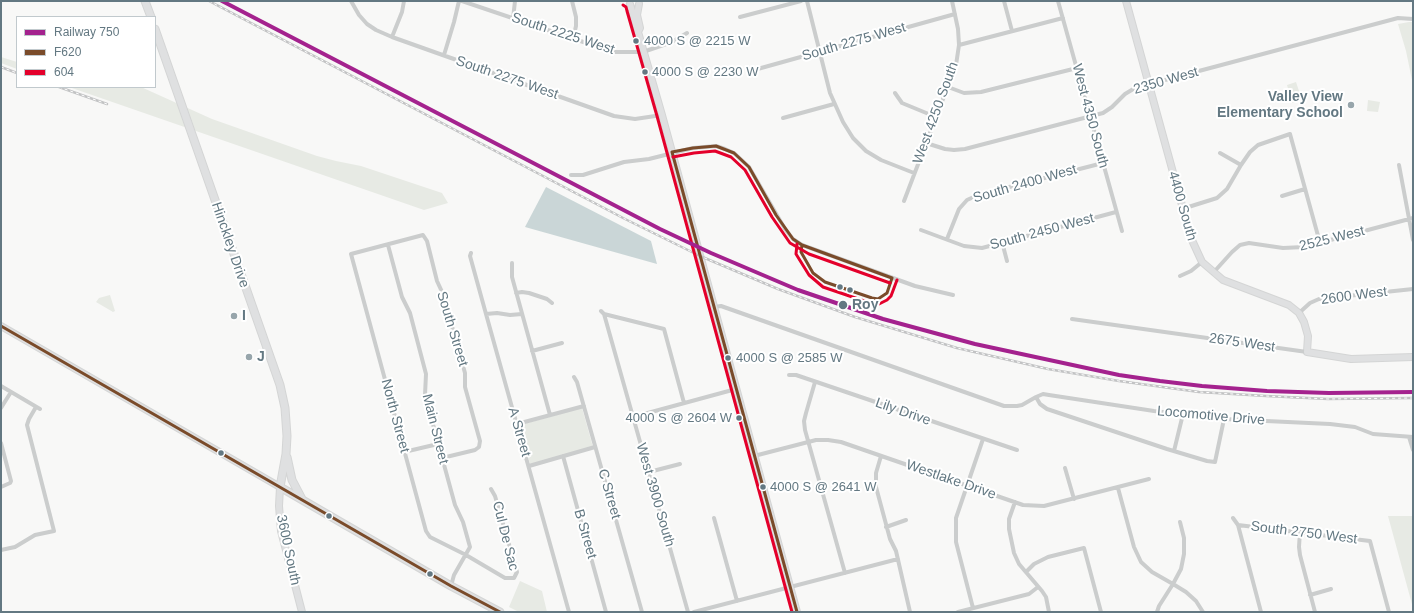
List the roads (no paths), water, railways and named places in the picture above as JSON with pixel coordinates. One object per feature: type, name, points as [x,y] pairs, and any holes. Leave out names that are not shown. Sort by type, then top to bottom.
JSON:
[{"type":"main road","points":[[145,1],[151,16]]},
{"type":"main road","name":"Hinckley Drive","points":[[156,32],[280,385],[285,408],[287,436],[286,454],[280,487]]},
{"type":"main road","points":[[286,454],[292,480],[302,500]]},
{"type":"main road","points":[[280,487],[451,586],[500,612]]},
{"type":"street","name":"South 2275 West","points":[[351,1],[359,16],[367,24],[392,37],[614,116],[635,118],[662,115]]},
{"type":"street","points":[[392,37],[402,12],[404,1]]},
{"type":"street","points":[[444,56],[460,1]]},
{"type":"street","name":"South 2225 West","points":[[460,1],[613,52],[643,52],[672,42],[686,33]]},
{"type":"street","points":[[513,19],[515,1]]},
{"type":"street","points":[[572,1],[576,17],[576,26],[573,39]]},
{"type":"street","points":[[740,17],[801,1]]},
{"type":"street","points":[[807,1],[830,93],[843,122],[853,138],[866,151],[881,160],[914,173]]},
{"type":"street","name":"West 4250 South","points":[[904,201],[956,65],[959,45],[958,28],[952,1]]},
{"type":"street","points":[[1004,1],[1012,32]]},
{"type":"street","name":"West 4350 South","points":[[1058,1],[1122,231]]},
{"type":"street","name":"4400 South","points":[[1126,1],[1182,209],[1191,238],[1202,262],[1223,280],[1289,305],[1299,313]]},
{"type":"street","points":[[628,3],[633,6],[640,2]]},
{"type":"street","points":[[638,32],[640,28],[637,15],[640,2]]},
{"type":"street","points":[[628,3],[662,115],[797,612]]},
{"type":"street","name":"South 2275 West","points":[[754,70],[955,14]]},
{"type":"street","points":[[959,45],[1063,18]]},
{"type":"street","name":"2350 West","points":[[926,143],[945,149],[965,149],[1102,113],[1112,107],[1125,94],[1135,88],[1398,18],[1413,19]]},
{"type":"street","points":[[948,87],[964,92],[981,92],[1077,68]]},
{"type":"street","points":[[895,93],[902,103],[936,117]]},
{"type":"street","points":[[784,118],[834,104]]},
{"type":"street","points":[[1182,209],[1217,198],[1227,189],[1240,165],[1250,152],[1258,145],[1290,134],[1320,243]]},
{"type":"street","points":[[572,175],[583,175],[624,162],[672,152],[716,146],[734,153],[749,167],[785,229],[793,239],[802,245],[915,286],[952,295]]},
{"type":"street","points":[[1220,153],[1240,165]]},
{"type":"street","name":"South 2400 West","points":[[947,239],[959,209],[968,200],[978,195],[1103,163]]},
{"type":"street","points":[[1399,165],[1411,219],[1413,240]]},
{"type":"street","points":[[1282,196],[1305,189]]},
{"type":"street","name":"South 2450 West","points":[[921,230],[964,246],[982,248],[1116,212]]},
{"type":"street","name":"2525 West","points":[[1213,272],[1240,245],[1249,243],[1294,249],[1411,219]]},
{"type":"street","name":"South Street","points":[[388,245],[423,235],[427,241],[437,281],[443,294],[465,373],[465,387],[480,440],[479,447],[475,450],[442,458]]},
{"type":"street","points":[[1002,242],[1007,261]]},
{"type":"street","name":"North Street","points":[[388,245],[351,254],[426,531],[430,537],[466,555]]},
{"type":"street","name":"Main Street","points":[[388,245],[402,297],[410,313],[426,374],[425,395],[438,444],[455,505],[463,522],[470,547],[454,575],[451,586]]},
{"type":"street","name":"A Street","points":[[471,253],[470,256],[570,612]]},
{"type":"street","points":[[1180,276],[1191,271],[1202,262]]},
{"type":"street","points":[[512,263],[512,277],[550,415]]},
{"type":"street","name":"2600 West","points":[[1299,313],[1310,303],[1320,299],[1413,289]]},
{"type":"street","points":[[516,293],[529,293],[547,299],[552,303]]},
{"type":"street","points":[[714,306],[721,306],[1004,406],[1022,405],[1036,397],[1040,404],[1048,409],[1174,451],[1215,462],[1224,419]]},
{"type":"street","name":"West 3900 South","points":[[684,404],[664,328],[603,312],[688,612]]},
{"type":"street","points":[[1299,313],[1304,322],[1308,336],[1307,352]]},
{"type":"street","points":[[486,314],[522,314]]},
{"type":"street","name":"2675 West","points":[[1072,319],[1351,359],[1413,357]]},
{"type":"street","points":[[1,326],[280,487]]},
{"type":"street","points":[[532,351],[562,343]]},
{"type":"street","name":"Lily Drive","points":[[789,375],[796,375],[1017,450]]},
{"type":"street","name":"C Street","points":[[574,377],[577,382],[596,447],[642,612]]},
{"type":"street","points":[[815,382],[804,421],[808,442],[845,573]]},
{"type":"street","points":[[1,386],[38,408],[29,419],[27,425],[54,531],[35,535],[15,547],[1,550]]},
{"type":"street","points":[[633,417],[736,389]]},
{"type":"street","points":[[1,408],[11,392]]},
{"type":"street","name":"Locomotive Drive","points":[[1036,397],[1043,394],[1118,406],[1224,419],[1336,425],[1358,428],[1369,433],[1411,437]]},
{"type":"street","points":[[517,424],[584,406]]},
{"type":"street","points":[[1174,451],[1183,414]]},
{"type":"street","points":[[1411,437],[1413,450]]},
{"type":"street","points":[[973,608],[956,542],[956,518],[983,439]]},
{"type":"street","name":"Westlake Drive","points":[[754,456],[816,440],[840,442],[1023,505],[1044,506],[1149,479]]},
{"type":"street","points":[[1,443],[11,481],[10,483],[1,487]]},
{"type":"street","points":[[404,452],[438,444]]},
{"type":"street","points":[[529,466],[596,447]]},
{"type":"street","name":"B Street","points":[[563,456],[606,612]]},
{"type":"street","points":[[881,456],[876,472],[876,487],[886,526],[898,559],[910,612]]},
{"type":"street","points":[[649,472],[680,464]]},
{"type":"street","points":[[1065,468],[1074,499]]},
{"type":"street","name":"3600 South","points":[[280,487],[279,506],[281,531],[302,612]]},
{"type":"street","points":[[1118,488],[1134,547],[1141,562],[1152,572],[1186,592],[1196,601],[1203,612]]},
{"type":"street","name":"Cul De Sac","points":[[466,555],[505,578],[514,578],[517,572],[495,496],[491,489]]},
{"type":"street","points":[[1015,502],[1009,519],[1009,529],[1014,553],[1019,564],[1046,598],[1049,612]]},
{"type":"street","points":[[714,518],[737,601]]},
{"type":"street","points":[[1233,518],[1238,525],[1261,612]]},
{"type":"street","points":[[886,526],[906,520]]},
{"type":"street","points":[[1157,612],[1181,569],[1184,554],[1184,538],[1180,522]]},
{"type":"street","name":"South 2750 West","points":[[1238,525],[1370,540],[1389,612]]},
{"type":"street","points":[[1300,532],[1300,555],[1315,612]]},
{"type":"street","points":[[1026,572],[1034,564],[1048,558],[1084,548],[1101,612]]},
{"type":"street","points":[[694,612],[898,559]]},
{"type":"street","points":[[958,612],[1029,594],[1038,587]]},
{"type":"street","points":[[1310,595],[1331,589]]},
{"type":"railway","points":[[209,1],[625,219],[700,256],[778,289],[855,317],[957,348],[1048,369],[1119,381],[1199,392],[1266,396],[1328,399],[1413,398]]},
{"type":"railway","points":[[1,67],[16,73]]},
{"type":"railway","points":[[62,88],[107,104]]},
{"type":"rail line","name":"750","points":[[222,1],[660,229],[711,253],[798,290],[883,319],[975,344],[1119,375],[1160,381],[1267,391],[1329,393],[1413,392]]},
{"type":"place","name":"4000 S @ 2215 W","points":[[636,41]]},
{"type":"place","name":"4000 S @ 2230 W","points":[[645,72]]},
{"type":"place","name":"Valley View Elementary School","points":[[1351,105]]},
{"type":"place","name":"Roy","points":[[843,305]]},
{"type":"place","name":"I","points":[[234,316]]},
{"type":"place","name":"J","points":[[249,357]]},
{"type":"place","name":"4000 S @ 2585 W","points":[[728,358]]},
{"type":"place","name":"4000 S @ 2604 W","points":[[739,418]]},
{"type":"place","name":"4000 S @ 2641 W","points":[[763,487]]}]
